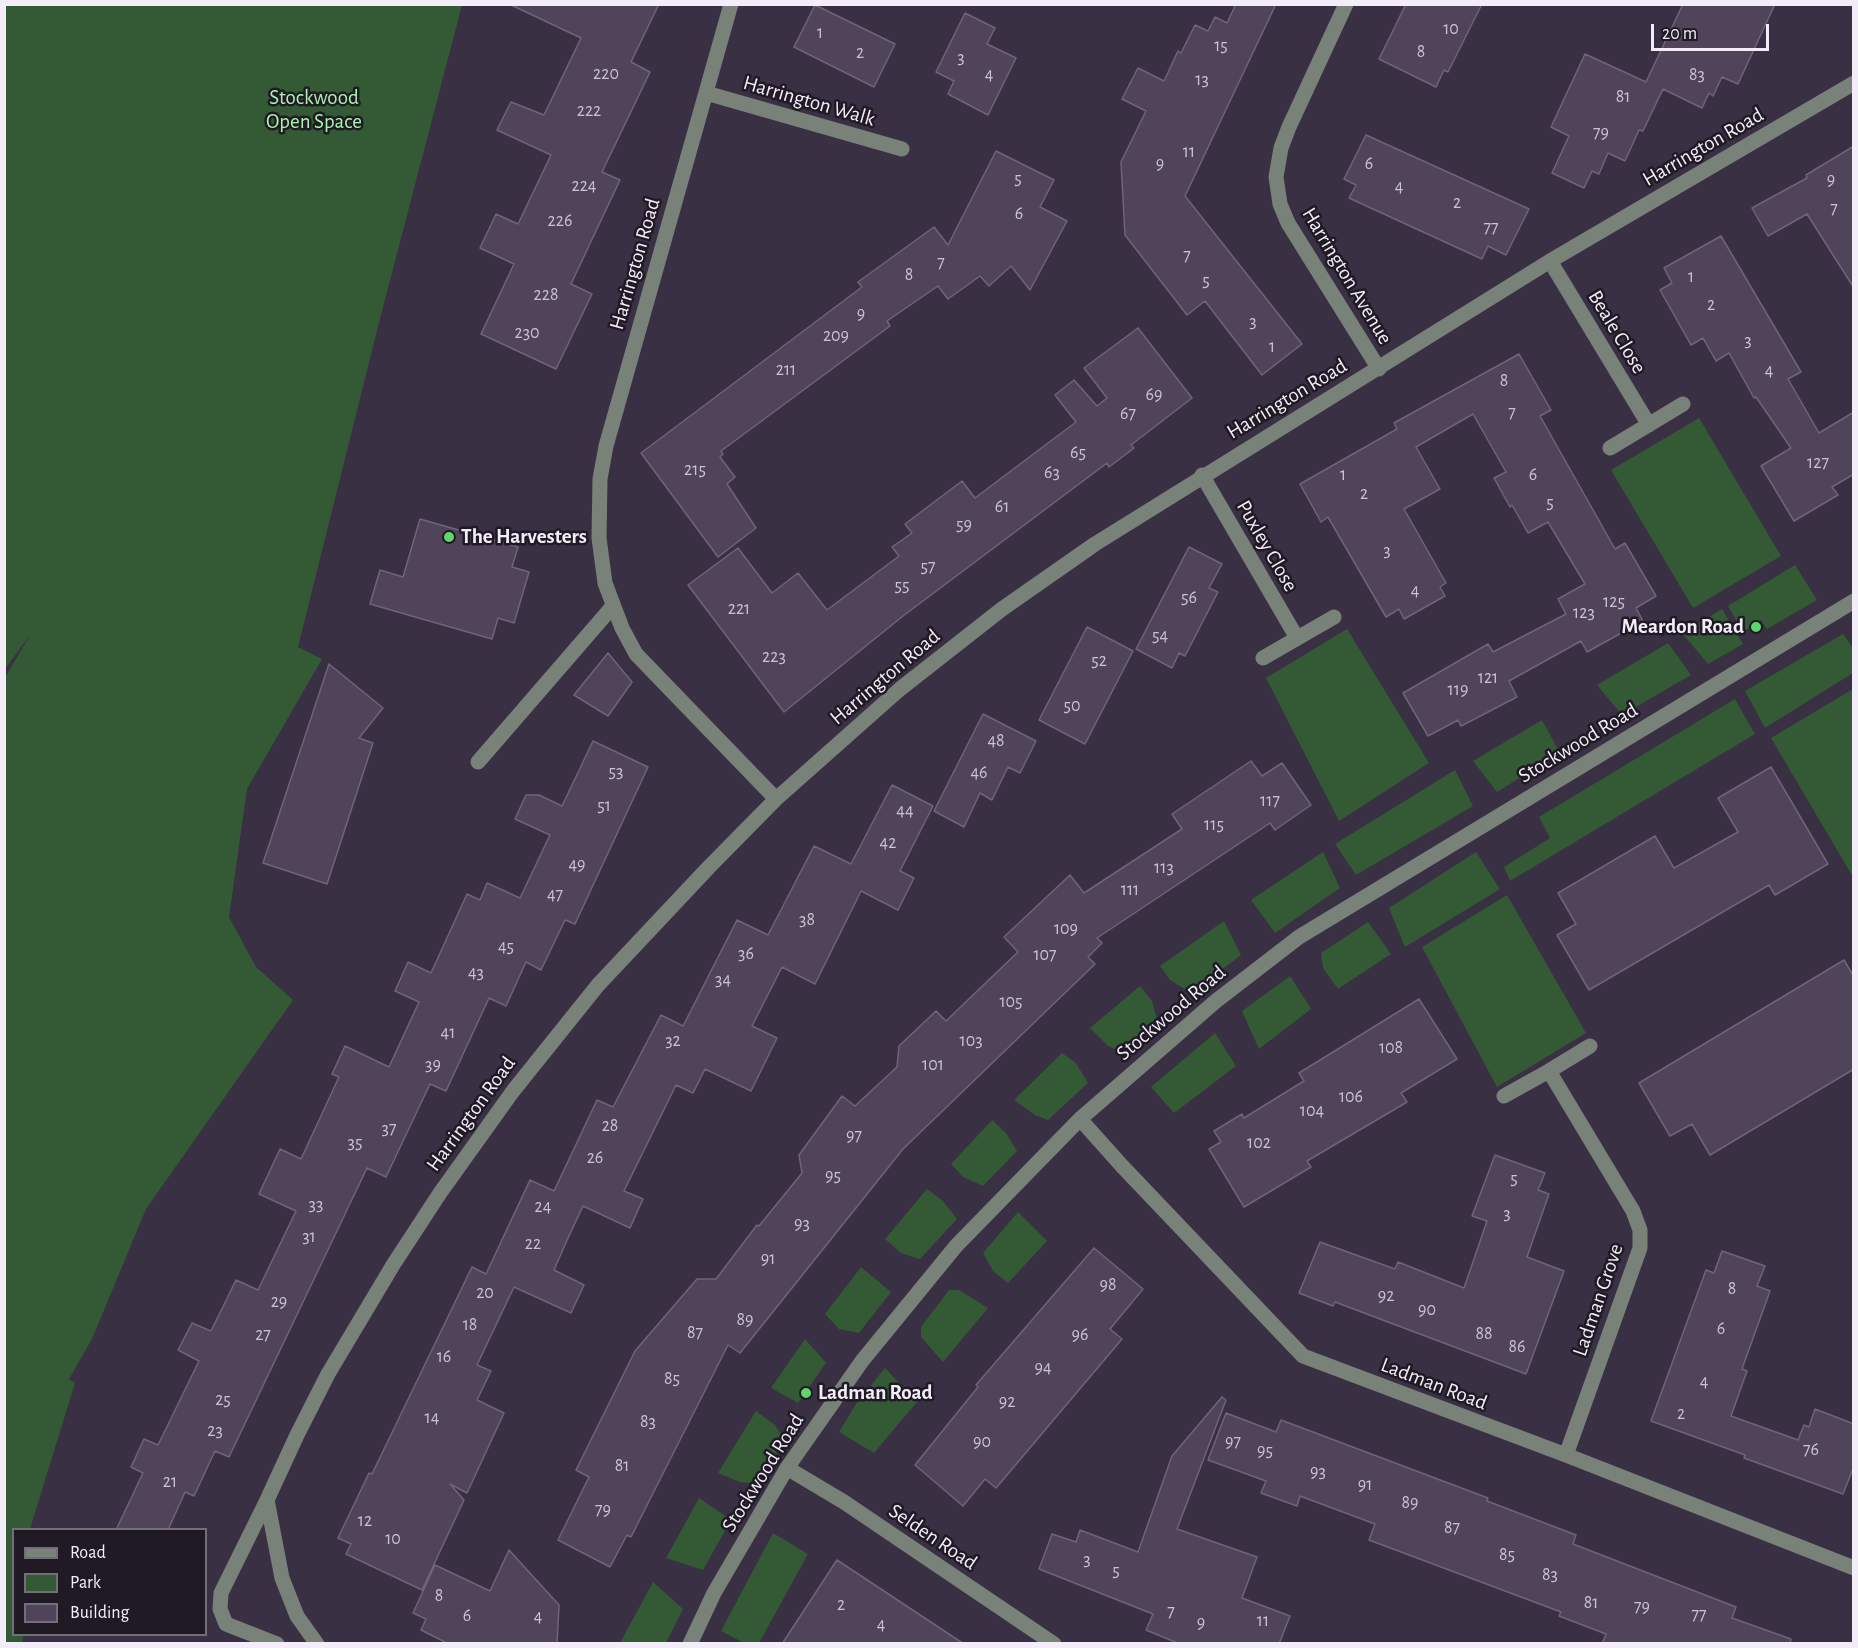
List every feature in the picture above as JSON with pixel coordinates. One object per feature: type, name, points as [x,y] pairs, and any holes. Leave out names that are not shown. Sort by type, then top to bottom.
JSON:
[{"type":"street","name":"Harrington Road","points":[[731,4],[606,446],[600,479],[599,538],[605,583],[613,606],[636,654],[776,800]]},
{"type":"street","name":"Harrington Avenue","points":[[1346,4],[1281,148],[1276,177],[1288,223],[1379,369]]},
{"type":"street","name":"Harrington Road","points":[[277,1644],[226,1624],[220,1609],[221,1593],[328,1374],[387,1275],[440,1193],[513,1091],[598,985],[776,800],[900,689],[1002,609],[1095,544],[1550,261],[1854,83]]},
{"type":"street","name":"Harrington Walk","points":[[706,93],[902,149]]},
{"type":"street","name":"Beale Close","points":[[1550,261],[1649,425]]},
{"type":"street","points":[[1610,448],[1683,404]]},
{"type":"street","name":"Puxley Close","points":[[1202,476],[1297,638]]},
{"type":"street","name":"Stockwood Road","points":[[690,1644],[714,1593],[787,1468],[862,1361],[956,1246],[1080,1119],[1216,1001],[1299,937],[1854,601]]},
{"type":"street","points":[[478,762],[613,606]]},
{"type":"street","points":[[1263,658],[1334,617]]},
{"type":"street","points":[[1504,1096],[1590,1046]]},
{"type":"street","name":"Ladman Grove","points":[[1549,1071],[1633,1211],[1640,1230],[1640,1248],[1566,1455]]},
{"type":"street","name":"Ladman Road","points":[[1080,1119],[1303,1356],[1566,1455],[1854,1568]]},
{"type":"street","name":"Selden Road","points":[[787,1468],[843,1502],[1054,1644]]},
{"type":"street","points":[[267,1500],[282,1578],[297,1616],[317,1644]]},
{"type":"green space","name":"Stockwood Open Space","points":[[5,4],[462,5],[376,334],[298,647],[322,659],[247,789],[229,917],[256,967],[293,1000],[146,1209],[92,1339],[69,1379],[75,1383],[30,1528],[12,1528],[12,1636],[23,1636],[22,1644],[4,1643],[4,679],[30,635],[5,669]]},
{"type":"green space","points":[[1699,418],[1781,556],[1693,608],[1611,470]]},
{"type":"green space","points":[[1795,565],[1817,600],[1767,629],[1761,620],[1743,632],[1728,606]]},
{"type":"green space","points":[[1722,609],[1743,644],[1708,664],[1682,633]]},
{"type":"green space","points":[[1347,629],[1429,763],[1339,821],[1266,678]]},
{"type":"green space","points":[[1843,634],[1853,648],[1853,673],[1765,728],[1745,691]]},
{"type":"green space","points":[[1668,643],[1691,675],[1622,715],[1597,685]]},
{"type":"green space","points":[[1853,689],[1853,877],[1771,738]]},
{"type":"green space","points":[[1735,699],[1755,734],[1510,881],[1504,867],[1550,838],[1539,817]]},
{"type":"green space","points":[[1542,720],[1560,753],[1497,792],[1473,761]]},
{"type":"green space","points":[[1455,770],[1473,806],[1356,875],[1335,844]]},
{"type":"green space","points":[[1323,852],[1340,888],[1275,933],[1251,900]]},
{"type":"green space","points":[[1476,852],[1500,889],[1405,947],[1389,908]]},
{"type":"green space","points":[[1507,895],[1586,1033],[1497,1087],[1422,947]]},
{"type":"green space","points":[[1224,921],[1241,955],[1191,993],[1170,980],[1160,966]]},
{"type":"green space","points":[[1368,922],[1391,954],[1338,989],[1323,968],[1321,953]]},
{"type":"green space","points":[[1290,976],[1311,1009],[1259,1049],[1242,1011]]},
{"type":"green space","points":[[1140,986],[1152,1001],[1158,1023],[1123,1053],[1108,1046],[1090,1028]]},
{"type":"green space","points":[[1215,1033],[1236,1066],[1174,1113],[1151,1087]]},
{"type":"green space","points":[[1062,1053],[1076,1063],[1088,1083],[1048,1120],[1035,1115],[1014,1100]]},
{"type":"green space","points":[[992,1120],[1006,1133],[1017,1151],[983,1186],[963,1177],[951,1164]]},
{"type":"green space","points":[[927,1189],[943,1201],[957,1219],[920,1259],[901,1253],[885,1239]]},
{"type":"green space","points":[[1018,1212],[1047,1241],[1008,1283],[993,1271],[983,1253]]},
{"type":"green space","points":[[861,1267],[891,1292],[859,1333],[839,1329],[825,1314]]},
{"type":"green space","points":[[949,1290],[959,1290],[988,1308],[943,1362],[921,1337],[921,1327]]},
{"type":"green space","points":[[805,1339],[826,1363],[798,1403],[771,1388]]},
{"type":"green space","points":[[885,1368],[917,1402],[874,1453],[839,1432],[856,1404]]},
{"type":"green space","points":[[756,1411],[775,1425],[785,1441],[756,1484],[740,1482],[718,1473]]},
{"type":"green space","points":[[699,1498],[731,1520],[703,1570],[666,1558]]},
{"type":"green space","points":[[773,1533],[808,1554],[759,1643],[744,1643],[721,1631]]},
{"type":"green space","points":[[653,1582],[683,1609],[666,1643],[620,1643]]},
{"type":"building","points":[[509,4],[659,4],[631,62],[650,72],[602,172],[620,180],[571,284],[592,294],[556,369],[481,334],[514,264],[480,248],[496,214],[518,224],[551,155],[497,130],[511,102],[544,115],[581,38]]},
{"type":"building","points":[[1236,4],[1276,4],[1185,196],[1302,344],[1262,375],[1205,301],[1187,315],[1125,235],[1121,162],[1146,111],[1122,99],[1138,68],[1164,81],[1178,51],[1181,53],[1195,25],[1208,31],[1215,17],[1227,23]]},
{"type":"building","points":[[1406,4],[1482,4],[1448,72],[1444,70],[1436,87],[1379,59]]},
{"type":"building","points":[[1683,4],[1775,4],[1738,84],[1722,77],[1713,96],[1709,93],[1702,108],[1663,89],[1643,131],[1639,130],[1625,161],[1608,153],[1599,174],[1592,171],[1584,188],[1552,173],[1569,136],[1551,127],[1585,54],[1646,82]]},
{"type":"building","points":[[815,5],[895,44],[874,87],[794,47]]},
{"type":"building","points":[[965,13],[995,28],[987,44],[1016,58],[988,115],[948,94],[954,81],[936,72]]},
{"type":"building","points":[[1366,135],[1529,209],[1506,255],[1488,246],[1482,259],[1349,198],[1356,185],[1344,179]]},
{"type":"building","points":[[1854,146],[1854,288],[1807,214],[1768,236],[1752,208],[1807,178],[1806,175]]},
{"type":"building","points":[[996,151],[1054,180],[1040,207],[1067,221],[1030,290],[1011,266],[989,286],[980,276],[948,299],[938,286],[887,321],[890,326],[721,451],[723,454],[720,457],[735,477],[727,484],[756,528],[718,557],[641,453],[862,287],[858,282],[934,227],[948,245]]},
{"type":"building","points":[[1721,236],[1801,372],[1788,379],[1819,433],[1854,412],[1854,474],[1832,487],[1838,495],[1794,521],[1761,466],[1791,448],[1756,397],[1754,398],[1729,353],[1716,361],[1703,338],[1691,345],[1660,290],[1672,283],[1664,268]]},
{"type":"building","points":[[1138,328],[1192,398],[1131,445],[1134,448],[1109,467],[1107,463],[903,616],[784,712],[688,585],[738,548],[772,593],[798,573],[827,610],[899,556],[892,547],[912,533],[905,524],[962,481],[975,498],[1076,422],[1055,395],[1074,380],[1097,406],[1107,398],[1084,368]]},
{"type":"building","points":[[1519,354],[1551,410],[1540,416],[1615,549],[1625,543],[1656,596],[1636,608],[1643,621],[1587,652],[1581,641],[1509,681],[1517,697],[1461,726],[1458,720],[1428,736],[1403,693],[1488,644],[1493,652],[1566,614],[1558,599],[1585,584],[1548,522],[1528,533],[1512,505],[1510,507],[1494,478],[1506,472],[1473,414],[1416,447],[1440,489],[1404,509],[1446,583],[1440,587],[1445,596],[1404,619],[1399,609],[1386,617],[1328,517],[1321,522],[1300,484],[1397,429],[1394,423]]},
{"type":"building","name":"The Harvesters","points":[[420,519],[518,547],[512,567],[529,572],[514,623],[498,618],[492,639],[370,604],[380,570],[403,577]]},
{"type":"building","points":[[1189,547],[1222,564],[1209,588],[1218,592],[1185,656],[1179,653],[1172,668],[1136,649]]},
{"type":"building","points":[[1087,627],[1133,651],[1085,744],[1039,720]]},
{"type":"building","points":[[608,653],[632,682],[608,716],[574,695]]},
{"type":"building","points":[[329,664],[383,708],[359,738],[373,743],[327,884],[263,863]]},
{"type":"building","points":[[983,714],[1036,741],[1020,773],[1008,767],[992,800],[980,793],[964,827],[934,811]]},
{"type":"building","points":[[593,741],[648,767],[575,924],[565,920],[541,970],[526,962],[506,1006],[489,998],[446,1091],[430,1084],[386,1177],[367,1168],[229,1457],[215,1451],[194,1496],[185,1492],[169,1528],[117,1528],[143,1473],[131,1467],[144,1439],[158,1445],[199,1361],[178,1350],[192,1323],[211,1331],[236,1280],[258,1290],[296,1211],[259,1194],[280,1149],[301,1159],[339,1077],[332,1074],[345,1046],[389,1067],[419,1002],[395,991],[408,962],[431,973],[467,894],[480,900],[487,883],[520,898],[550,835],[515,819],[526,795],[539,795],[562,806]]},
{"type":"building","points":[[1251,761],[1262,776],[1282,763],[1311,805],[1275,830],[1270,823],[1097,938],[1102,943],[1088,957],[1095,964],[903,1149],[740,1353],[728,1345],[631,1537],[627,1535],[610,1567],[558,1540],[589,1477],[576,1470],[635,1351],[697,1279],[716,1279],[757,1225],[759,1226],[802,1173],[799,1155],[842,1096],[855,1106],[897,1067],[899,1046],[936,1011],[946,1021],[1018,952],[1004,937],[1070,875],[1084,893],[1182,829],[1172,814]]},
{"type":"building","points":[[1771,767],[1828,864],[1775,895],[1769,885],[1589,990],[1557,935],[1576,924],[1558,893],[1655,836],[1674,868],[1738,832],[1718,798]]},
{"type":"building","points":[[892,785],[933,806],[900,871],[914,878],[898,910],[861,891],[815,984],[782,967],[752,1026],[777,1038],[751,1091],[705,1069],[693,1093],[676,1085],[624,1191],[643,1199],[630,1228],[583,1206],[568,1238],[554,1270],[584,1285],[571,1313],[514,1287],[477,1365],[491,1371],[477,1400],[504,1413],[467,1493],[450,1484],[464,1500],[422,1590],[346,1554],[351,1544],[338,1538],[369,1473],[372,1474],[472,1267],[486,1274],[530,1180],[554,1191],[597,1100],[613,1107],[661,1015],[683,1026],[737,920],[768,935],[814,846],[851,864]]},
{"type":"building","points":[[1844,960],[1854,977],[1854,1069],[1710,1155],[1692,1124],[1670,1136],[1639,1083]]},
{"type":"building","points":[[1419,999],[1457,1059],[1401,1093],[1407,1102],[1307,1161],[1311,1167],[1244,1207],[1209,1149],[1221,1142],[1214,1131],[1242,1114],[1244,1118],[1304,1081],[1299,1073]]},
{"type":"building","points":[[1495,1155],[1545,1173],[1538,1190],[1549,1194],[1527,1257],[1564,1271],[1526,1374],[1335,1302],[1333,1306],[1299,1293],[1320,1242],[1395,1269],[1398,1262],[1464,1288],[1487,1221],[1472,1216]]},
{"type":"building","points":[[1094,1248],[1143,1289],[1110,1329],[1122,1339],[996,1488],[985,1479],[963,1506],[915,1465],[978,1387],[976,1385]]},
{"type":"building","points":[[1722,1251],[1765,1266],[1757,1286],[1770,1291],[1742,1369],[1747,1371],[1731,1416],[1798,1440],[1804,1425],[1809,1427],[1815,1409],[1854,1424],[1854,1466],[1843,1494],[1651,1421],[1706,1270],[1714,1273]]},
{"type":"building","points":[[1222,1397],[1226,1400],[1177,1529],[1257,1557],[1242,1598],[1290,1616],[1279,1644],[1180,1644],[1146,1630],[1153,1614],[1039,1569],[1052,1534],[1076,1542],[1080,1530],[1138,1552],[1172,1456]]},
{"type":"building","points":[[1226,1413],[1276,1432],[1281,1420],[1488,1498],[1487,1501],[1576,1535],[1573,1544],[1736,1607],[1732,1618],[1791,1639],[1790,1644],[1602,1644],[1606,1634],[1559,1616],[1561,1612],[1369,1540],[1375,1524],[1300,1496],[1297,1506],[1261,1493],[1266,1481],[1208,1460]]},
{"type":"building","points":[[509,1550],[559,1605],[557,1644],[449,1644],[421,1630],[426,1619],[413,1613],[435,1565],[490,1591]]},
{"type":"building","points":[[837,1560],[911,1609],[964,1644],[782,1644]]},
{"type":"place","name":"The Harvesters","points":[[449,537]]},
{"type":"place","name":"Meardon Road","points":[[1756,627]]},
{"type":"place","name":"Ladman Road","points":[[806,1393]]}]
